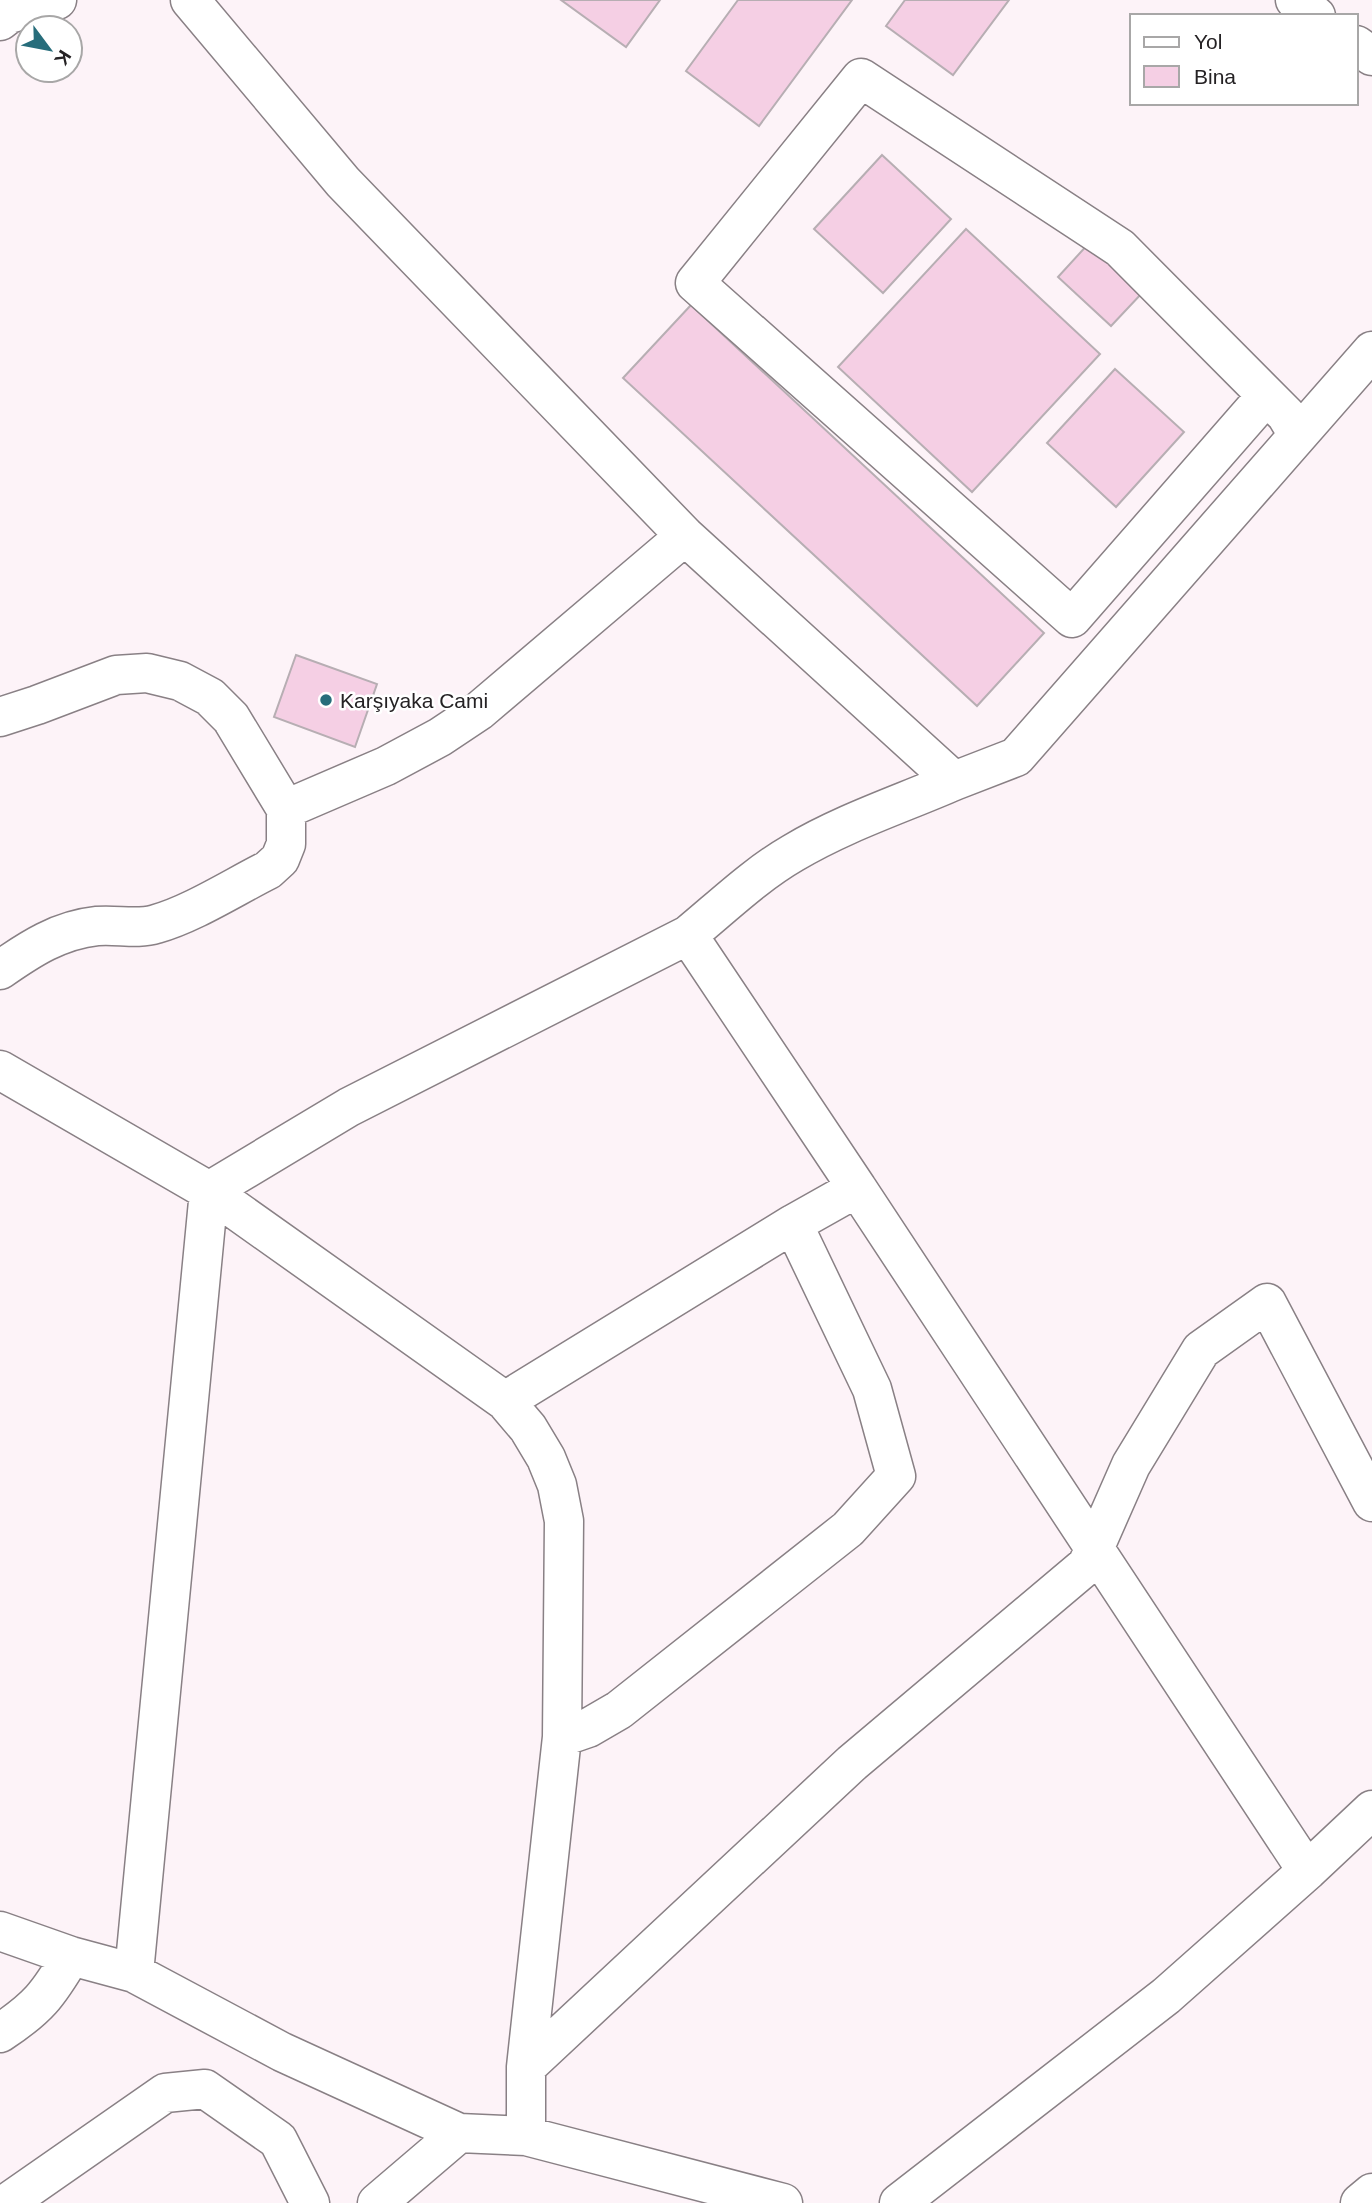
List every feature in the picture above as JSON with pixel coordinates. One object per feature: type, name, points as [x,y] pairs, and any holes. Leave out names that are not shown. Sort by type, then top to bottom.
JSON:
[{"type":"street","points":[[7,11],[57,0]]},
{"type":"street","points":[[190,0],[343,183],[685,536],[954,781]]},
{"type":"street","points":[[1295,0],[1314,14]]},
{"type":"street","points":[[1266,396],[1072,618],[695,283],[861,78],[1120,248],[1286,415],[1298,435]]},
{"type":"street","points":[[209,1191],[349,1107],[688,935],[752,882],[793,853],[842,829],[1016,757],[1372,351]]},
{"type":"street","points":[[286,809],[386,766],[440,737],[479,711],[685,536]]},
{"type":"street","points":[[0,717],[116,675],[147,673],[180,681],[210,697],[231,718],[286,809],[286,844],[280,859],[268,870],[173,919],[155,925],[99,926],[52,937],[0,970]]},
{"type":"street","points":[[688,935],[1307,1871]]},
{"type":"street","points":[[0,1070],[209,1191],[505,1401],[528,1428],[546,1458],[557,1485],[565,1521],[562,1737],[526,2067],[526,2136]]},
{"type":"street","points":[[505,1401],[793,1223],[857,1188]]},
{"type":"street","points":[[134,1973],[209,1191]]},
{"type":"street","points":[[562,1737],[588,1728],[619,1710],[848,1529],[896,1476],[872,1389],[793,1223]]},
{"type":"street","points":[[526,2067],[852,1763],[1087,1566],[1131,1465],[1201,1350],[1267,1303],[1372,1502]]},
{"type":"street","points":[[899,2203],[1166,1996],[1372,1810]]},
{"type":"street","points":[[0,1931],[71,1956],[134,1973],[282,2052],[459,2133],[526,2136],[783,2203]]},
{"type":"street","points":[[0,2033],[31,2012],[51,1990],[71,1956]]},
{"type":"street","points":[[6,2203],[165,2093],[205,2089],[278,2140],[310,2203]]},
{"type":"street","points":[[377,2203],[459,2133]]},
{"type":"street","points":[[1360,2203],[1372,2193]]},
{"type":"building","points":[[561,0],[660,0],[626,47]]},
{"type":"building","points":[[738,0],[852,0],[759,126],[686,71]]},
{"type":"building","points":[[905,0],[1009,0],[953,75],[886,26]]},
{"type":"building","points":[[882,155],[951,219],[883,293],[814,229]]},
{"type":"building","points":[[966,229],[1100,354],[972,492],[838,367]]},
{"type":"building","points":[[1090,242],[1143,292],[1111,326],[1058,277]]},
{"type":"building","points":[[691,305],[1044,633],[977,706],[623,378]]},
{"type":"building","points":[[1115,369],[1184,432],[1116,507],[1047,443]]},
{"type":"building","name":"Karşıyaka Cami","points":[[296,655],[377,684],[355,747],[274,717]]},
{"type":"place","name":"Karşıyaka Cami","points":[[326,700]]}]
